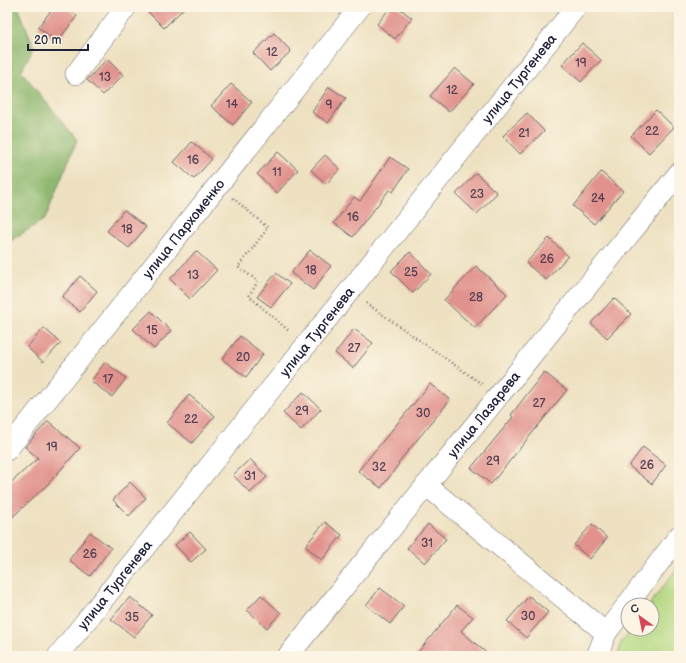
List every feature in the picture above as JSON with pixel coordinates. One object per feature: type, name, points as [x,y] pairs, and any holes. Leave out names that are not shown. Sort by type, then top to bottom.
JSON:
[{"type":"street","points":[[76,74],[126,7]]},
{"type":"street","name":"улица Пархоменко","points":[[7,450],[360,7]]},
{"type":"street","name":"улица Тургенева","points":[[58,656],[576,7]]},
{"type":"street","name":"улица Лазарева","points":[[288,656],[679,173]]},
{"type":"street","points":[[426,485],[606,633]]},
{"type":"street","points":[[597,656],[606,633],[679,536]]},
{"type":"path","points":[[218,185],[268,228],[238,267],[258,281],[249,296],[306,345]]},
{"type":"path","points":[[349,291],[498,396]]},
{"type":"green space","points":[[7,7],[18,7],[34,47],[21,71],[77,140],[45,219],[7,243]]},
{"type":"green space","points":[[679,566],[679,656],[618,656],[621,643],[625,637],[660,637],[660,597],[655,597]]},
{"type":"building","points":[[54,7],[66,7],[77,16],[57,42],[38,27]]},
{"type":"building","points":[[143,7],[185,7],[164,28]]},
{"type":"building","points":[[391,7],[398,7],[412,18],[395,39],[377,24]]},
{"type":"building","points":[[274,33],[291,51],[270,71],[253,53]]},
{"type":"building","points":[[582,43],[601,60],[581,82],[562,65]]},
{"type":"building","points":[[107,59],[123,75],[103,95],[87,80]]},
{"type":"building","points":[[455,68],[474,84],[449,112],[430,96]]},
{"type":"building","points":[[231,84],[252,102],[233,125],[211,106]]},
{"type":"building","points":[[329,87],[346,98],[328,123],[312,112]]},
{"type":"building","points":[[656,110],[674,127],[649,153],[631,136]]},
{"type":"building","points":[[527,113],[544,131],[520,154],[503,136]]},
{"type":"building","points":[[192,142],[212,159],[194,179],[174,162]]},
{"type":"building","points":[[278,152],[298,170],[277,193],[257,174]]},
{"type":"building","points":[[325,155],[340,169],[326,184],[311,170]]},
{"type":"building","points":[[390,157],[408,169],[393,192],[389,190],[353,237],[334,223],[354,197],[360,201]]},
{"type":"building","points":[[601,172],[623,191],[594,224],[573,206]]},
{"type":"building","points":[[476,173],[497,193],[477,214],[456,194]]},
{"type":"building","points":[[124,210],[146,227],[129,248],[107,231]]},
{"type":"building","points":[[549,238],[568,256],[546,280],[526,263]]},
{"type":"building","points":[[310,250],[331,266],[313,290],[291,273]]},
{"type":"building","points":[[196,251],[217,270],[190,299],[170,279]]},
{"type":"building","points":[[410,252],[431,274],[413,293],[391,271]]},
{"type":"building","points":[[476,266],[507,294],[475,328],[444,300]]},
{"type":"building","points":[[276,273],[290,284],[271,307],[257,297]]},
{"type":"building","points":[[80,276],[97,291],[80,312],[62,297]]},
{"type":"building","points":[[614,298],[631,314],[607,338],[591,323]]},
{"type":"building","points":[[151,311],[171,331],[154,349],[133,329]]},
{"type":"building","points":[[44,328],[61,343],[43,362],[27,347]]},
{"type":"building","points":[[354,329],[373,343],[353,368],[335,353]]},
{"type":"building","points":[[240,336],[263,354],[246,377],[222,359]]},
{"type":"building","points":[[105,362],[126,378],[112,397],[91,381]]},
{"type":"building","points":[[544,372],[567,390],[491,484],[471,468],[513,417],[511,415]]},
{"type":"building","points":[[430,384],[450,400],[398,463],[399,464],[381,488],[358,471]]},
{"type":"building","points":[[303,392],[321,409],[301,430],[283,413]]},
{"type":"building","points":[[189,395],[215,416],[192,443],[167,423]]},
{"type":"building","points":[[48,421],[80,448],[48,484],[7,522],[7,486],[38,458],[25,447]]},
{"type":"building","points":[[643,447],[666,465],[652,484],[629,466]]},
{"type":"building","points":[[250,459],[267,477],[250,493],[233,475]]},
{"type":"building","points":[[130,482],[146,498],[129,516],[113,500]]},
{"type":"building","points":[[325,522],[342,535],[322,560],[305,546]]},
{"type":"building","points":[[428,524],[446,539],[425,563],[407,548]]},
{"type":"building","points":[[592,524],[607,538],[590,559],[574,545]]},
{"type":"building","points":[[90,532],[111,548],[90,576],[69,560]]},
{"type":"building","points":[[190,532],[206,549],[191,562],[175,545]]},
{"type":"building","points":[[380,588],[404,606],[390,624],[366,605]]},
{"type":"building","points":[[261,595],[281,613],[267,628],[247,610]]},
{"type":"building","points":[[529,596],[548,612],[526,638],[507,621]]},
{"type":"building","points":[[130,597],[152,615],[134,637],[111,619]]},
{"type":"building","points":[[457,605],[473,617],[461,631],[490,656],[415,656]]}]
